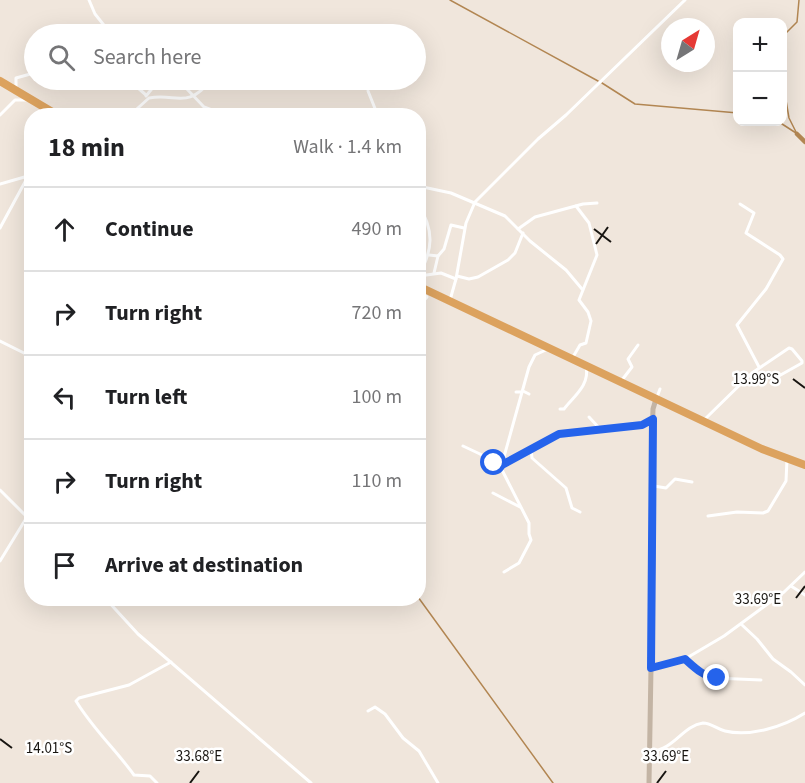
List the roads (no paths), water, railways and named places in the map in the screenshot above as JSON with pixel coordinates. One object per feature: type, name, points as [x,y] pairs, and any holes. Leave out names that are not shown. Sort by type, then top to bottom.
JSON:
[{"type":"highway","points":[[0,81],[46,108]]},
{"type":"highway","points":[[426,291],[450,300],[703,422],[805,465]]},
{"type":"street","points":[[89,0],[95,14],[103,24]]},
{"type":"street","points":[[450,300],[457,278],[465,228],[475,202],[685,0]]},
{"type":"street","points":[[16,90],[16,78],[24,76]]},
{"type":"street","points":[[140,90],[148,97],[182,99],[202,90]]},
{"type":"street","points":[[137,108],[153,90]]},
{"type":"street","points":[[187,90],[207,108]]},
{"type":"street","points":[[368,91],[375,108]]},
{"type":"street","points":[[0,115],[15,100],[33,100]]},
{"type":"street","points":[[0,184],[24,177]]},
{"type":"street","points":[[0,228],[24,182]]},
{"type":"street","points":[[426,187],[475,202],[505,216],[566,270],[582,289]]},
{"type":"street","points":[[518,229],[531,218],[597,202]]},
{"type":"street","points":[[740,204],[754,213],[746,233],[780,255],[783,260],[765,289],[737,325],[759,367]]},
{"type":"street","points":[[572,358],[580,345],[587,342],[590,316],[579,300],[597,255],[587,219],[576,206]]},
{"type":"street","points":[[426,219],[430,227],[429,255],[426,262]]},
{"type":"street","points":[[434,273],[438,256],[444,249],[449,226],[452,224],[465,228]]},
{"type":"street","points":[[426,275],[441,273],[457,278],[478,277],[508,260],[515,253],[523,233]]},
{"type":"street","points":[[429,255],[438,256]]},
{"type":"street","points":[[0,341],[24,353]]},
{"type":"street","points":[[621,382],[632,367],[628,359],[638,345]]},
{"type":"street","points":[[501,466],[529,367],[535,355],[550,348]]},
{"type":"street","points":[[703,422],[744,379],[759,367],[792,348],[802,363],[777,377]]},
{"type":"street","points":[[560,409],[564,409],[576,397],[588,374],[586,365]]},
{"type":"street","points":[[649,783],[653,419],[660,389]]},
{"type":"street","points":[[516,392],[522,391],[529,394]]},
{"type":"street","points":[[589,417],[601,430]]},
{"type":"street","points":[[501,466],[559,434],[642,425],[653,419]]},
{"type":"street","points":[[463,446],[501,466],[529,522],[531,540],[519,563],[504,572]]},
{"type":"street","points":[[531,448],[532,458],[566,488],[572,508],[580,512]]},
{"type":"street","points":[[708,516],[768,511],[786,481],[787,459]]},
{"type":"street","points":[[652,485],[666,488],[675,478],[692,482]]},
{"type":"street","points":[[0,490],[24,514]]},
{"type":"street","points":[[493,493],[522,508]]},
{"type":"street","points":[[0,561],[24,522]]},
{"type":"street","points":[[651,668],[685,659],[724,636],[805,572]]},
{"type":"street","points":[[790,586],[805,594]]},
{"type":"street","points":[[112,606],[138,634],[311,783]]},
{"type":"street","points":[[741,624],[757,639],[772,659],[791,672],[805,686]]},
{"type":"street","points":[[685,659],[697,670],[710,677],[761,680]]},
{"type":"street","points":[[158,783],[150,776],[134,775],[123,758],[105,742],[76,701],[79,698],[132,684],[171,662]]},
{"type":"street","points":[[368,711],[375,707],[385,714],[403,738],[419,751],[438,783]]},
{"type":"street","points":[[649,753],[668,746],[683,732],[700,724],[745,734],[772,727],[805,713]]},
{"type":"waterway","points":[[450,0],[598,81]]},
{"type":"waterway","points":[[787,32],[797,22],[799,0]]},
{"type":"waterway","points":[[602,83],[635,104],[733,113]]},
{"type":"waterway","points":[[787,106],[789,118],[797,134]]},
{"type":"waterway","points":[[785,126],[796,133]]},
{"type":"waterway","points":[[797,134],[805,142]]},
{"type":"waterway","points":[[425,606],[553,783]]}]
